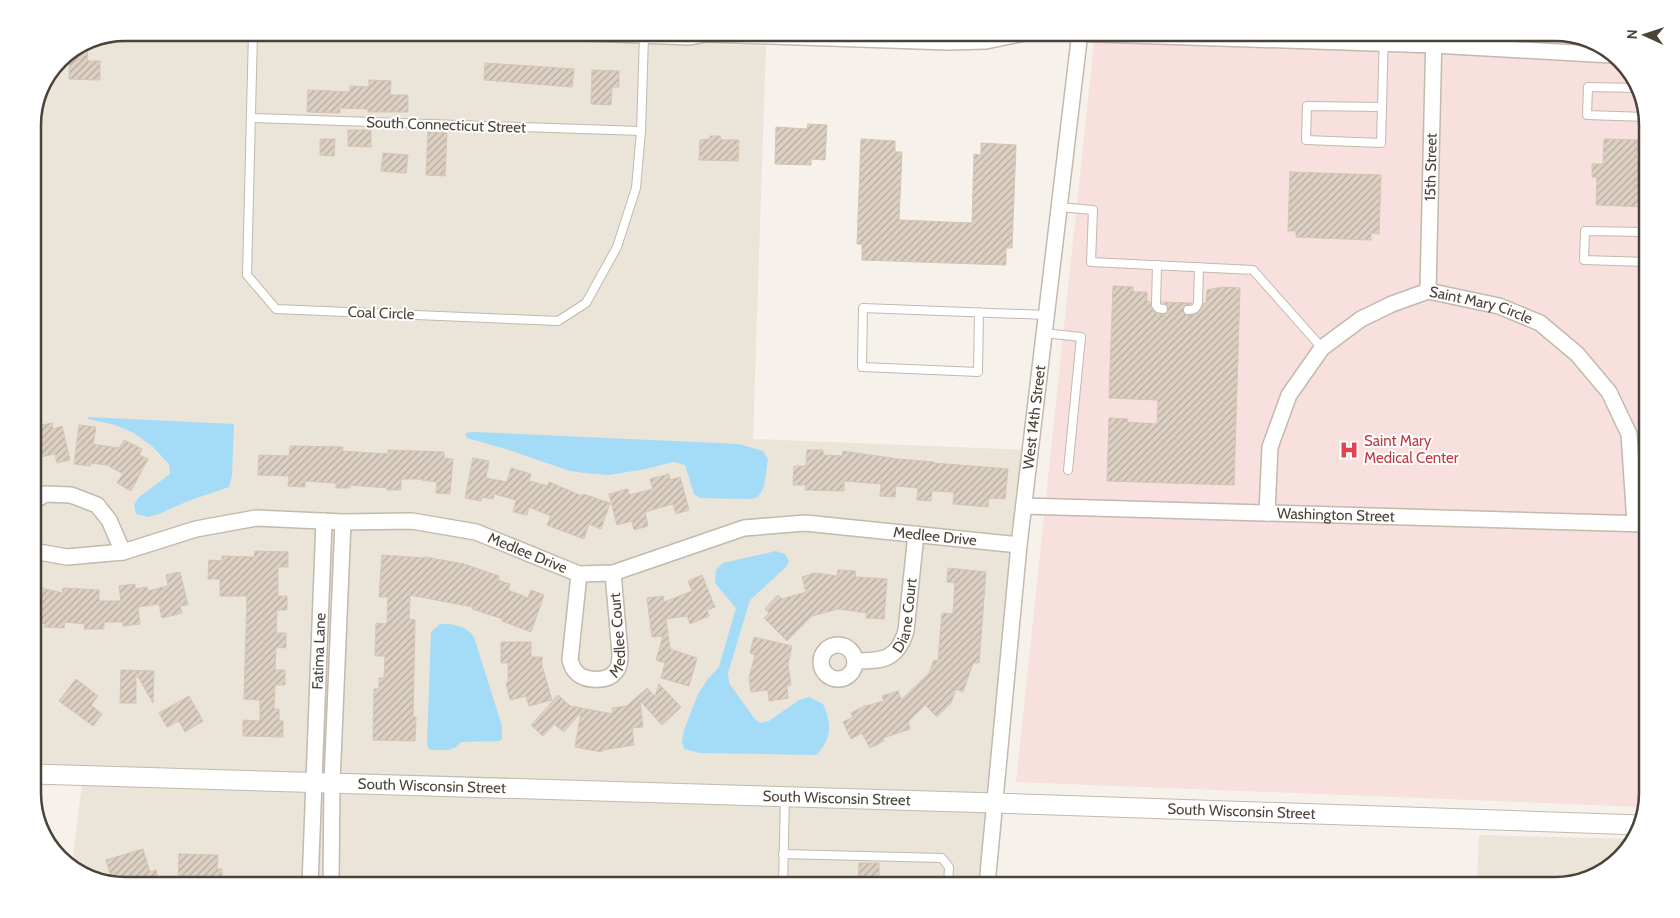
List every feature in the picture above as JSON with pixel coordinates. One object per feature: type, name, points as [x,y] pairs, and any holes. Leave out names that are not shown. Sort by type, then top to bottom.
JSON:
[{"type":"street","points":[[918,41],[986,41]]},
{"type":"street","name":"West 14th Street","points":[[988,877],[1019,545],[1079,41]]},
{"type":"street","name":"15th Street","points":[[1428,291],[1434,41]]},
{"type":"street","points":[[1465,41],[1600,54]]},
{"type":"street","name":"Saint Mary Circle","points":[[1267,513],[1270,447],[1289,395],[1322,348],[1361,319],[1392,304],[1428,291],[1499,306],[1540,324],[1577,354],[1608,392],[1629,434],[1639,509]]},
{"type":"street","points":[[41,497],[45,494],[70,495],[97,505],[109,520],[123,552]]},
{"type":"street","name":"Washington Street","points":[[1024,506],[1639,524]]},
{"type":"street","name":"Medlee Drive","points":[[41,552],[67,557],[123,552],[196,529],[256,518],[343,522],[412,521],[476,532],[579,574],[613,573],[744,528],[805,523],[1019,545]]},
{"type":"street","name":"Fatima Lane","points":[[323,782],[324,521]]},
{"type":"street","name":"Fatima Lane","points":[[323,782],[343,522]]},
{"type":"street","name":"Diane Court","points":[[855,661],[880,660],[891,656],[902,645],[906,631],[916,534]]},
{"type":"street","name":"Medlee Court","points":[[579,574],[570,660],[573,668],[580,675],[592,679],[603,679],[615,674],[620,664],[613,573]]},
{"type":"street","name":"South Wisconsin Street","points":[[41,774],[785,796],[1632,825]]},
{"type":"street","points":[[311,877],[323,782]]},
{"type":"street","points":[[323,782],[330,877]]},
{"type":"lane","name":"Coal Circle","points":[[253,41],[247,275],[276,309],[558,321],[586,303],[617,247],[636,188],[641,131],[644,41]]},
{"type":"lane","points":[[1382,107],[1307,106],[1306,140],[1381,143],[1384,41]]},
{"type":"lane","points":[[1630,88],[1588,87],[1587,115],[1639,117]]},
{"type":"lane","name":"South Connecticut Street","points":[[251,118],[641,131]]},
{"type":"lane","points":[[1059,207],[1093,210],[1091,262],[1253,270],[1322,348]]},
{"type":"lane","points":[[1639,232],[1585,231],[1584,260],[1639,262]]},
{"type":"lane","points":[[1157,265],[1156,305],[1158,308],[1163,309]]},
{"type":"lane","points":[[1188,310],[1196,308],[1198,303],[1198,267]]},
{"type":"lane","points":[[979,312],[978,372],[862,367],[863,308],[979,312],[1046,315]]},
{"type":"lane","points":[[1044,334],[1081,337],[1068,470]]},
{"type":"lane","points":[[783,877],[785,796]]},
{"type":"lane","points":[[783,854],[942,858],[949,867],[948,877]]},
{"type":"shaded area","points":[[125,41],[638,41],[766,46],[753,439],[1031,450],[988,877],[114,876],[88,868],[73,858],[83,775],[41,774],[41,119],[44,103],[50,88],[59,74],[83,52],[98,46]]},
{"type":"shaded area","name":"Saint Mary Medical Center","points":[[1094,41],[1555,41],[1582,46],[1602,55],[1625,78],[1634,98],[1639,119],[1638,807],[1016,782]]},
{"type":"shaded area","points":[[1479,835],[1626,839],[1597,866],[1577,874],[1555,877],[1477,877]]},
{"type":"water","points":[[88,417],[234,424],[232,476],[229,487],[188,501],[159,514],[148,517],[136,514],[134,505],[138,498],[170,474],[169,464],[153,447],[134,433],[115,425],[88,419]]},
{"type":"water","points":[[465,433],[739,444],[763,451],[768,459],[764,487],[758,497],[751,499],[700,498],[694,494],[685,465],[673,462],[646,469],[608,475],[570,471],[467,438]]},
{"type":"water","points":[[776,551],[785,554],[789,561],[786,567],[750,600],[728,673],[729,683],[754,718],[760,723],[769,721],[799,700],[809,697],[823,704],[828,718],[828,737],[816,755],[700,753],[684,749],[682,742],[684,730],[698,694],[719,667],[736,608],[715,583],[716,570],[723,563]]},
{"type":"water","points":[[440,624],[459,626],[467,630],[474,637],[502,726],[502,739],[499,741],[461,742],[451,749],[443,750],[430,750],[427,745],[431,632]]},
{"type":"building","points":[[88,50],[87,61],[100,61],[100,80],[69,79],[70,62],[83,52]]},
{"type":"building","points":[[485,63],[574,69],[572,87],[484,80]]},
{"type":"building","points":[[592,70],[619,71],[619,87],[612,87],[611,105],[591,104]]},
{"type":"building","points":[[369,80],[391,81],[390,95],[408,95],[408,112],[368,112],[368,109],[340,108],[340,113],[307,112],[308,90],[350,92],[350,86],[369,87]]},
{"type":"building","points":[[808,124],[827,125],[825,160],[811,159],[811,165],[775,164],[776,127],[807,129]]},
{"type":"building","points":[[348,130],[371,130],[371,147],[348,146]]},
{"type":"building","points":[[428,132],[447,133],[445,176],[426,175]]},
{"type":"building","points":[[710,136],[720,136],[721,140],[739,140],[738,161],[699,160],[700,140],[710,139]]},
{"type":"building","points":[[320,139],[335,139],[334,156],[320,155]]},
{"type":"building","points":[[861,139],[895,141],[895,152],[902,152],[899,220],[972,223],[974,154],[981,155],[981,143],[1016,145],[1012,248],[1006,248],[1006,265],[862,260],[862,244],[857,244]]},
{"type":"building","points":[[1604,139],[1638,140],[1639,207],[1596,205],[1597,177],[1592,177],[1592,164],[1603,164]]},
{"type":"building","points":[[383,153],[408,155],[406,173],[381,171]]},
{"type":"building","points":[[1290,172],[1381,175],[1379,234],[1371,233],[1371,240],[1296,237],[1296,231],[1288,231]]},
{"type":"building","points":[[1113,286],[1133,287],[1133,292],[1147,292],[1147,301],[1150,302],[1151,308],[1157,314],[1164,314],[1168,311],[1167,305],[1162,302],[1192,303],[1183,308],[1184,313],[1188,316],[1198,313],[1204,303],[1206,303],[1207,290],[1223,287],[1240,288],[1234,485],[1107,481],[1109,418],[1128,419],[1127,422],[1157,424],[1158,400],[1109,398]]},
{"type":"building","points":[[52,423],[53,429],[62,426],[70,460],[57,463],[55,454],[41,457],[41,425]]},
{"type":"building","points":[[79,425],[96,427],[93,444],[119,448],[124,440],[142,449],[139,455],[148,459],[131,491],[117,483],[123,474],[107,465],[91,463],[90,466],[74,464]]},
{"type":"building","points":[[290,446],[343,447],[342,451],[388,454],[388,450],[444,452],[444,458],[453,459],[450,494],[436,493],[437,482],[422,479],[401,479],[401,490],[387,490],[387,488],[350,485],[350,488],[336,488],[336,483],[305,481],[305,487],[288,486],[289,476],[258,475],[259,455],[289,456]]},
{"type":"building","points":[[807,450],[823,450],[823,455],[842,456],[843,451],[934,463],[1008,469],[1005,499],[989,498],[988,507],[953,504],[954,492],[932,491],[931,501],[917,500],[918,488],[896,486],[895,497],[880,496],[881,484],[844,481],[844,491],[805,490],[806,485],[793,485],[794,466],[806,466]]},
{"type":"building","points":[[473,458],[489,461],[486,478],[507,482],[511,468],[531,474],[529,481],[548,486],[549,482],[582,496],[583,494],[610,503],[601,529],[589,524],[584,539],[547,525],[551,516],[529,507],[527,515],[513,512],[516,500],[494,494],[493,499],[482,497],[481,501],[465,498]]},
{"type":"building","points":[[669,474],[670,480],[680,477],[689,510],[676,514],[673,504],[645,512],[648,526],[634,530],[632,521],[617,525],[609,494],[628,489],[629,495],[653,489],[650,479]]},
{"type":"building","points":[[255,551],[288,552],[288,567],[278,567],[278,596],[287,596],[287,610],[277,610],[276,633],[286,633],[286,648],[276,647],[275,670],[285,670],[285,685],[275,685],[274,709],[279,709],[279,721],[283,721],[283,737],[243,736],[243,720],[260,721],[260,700],[244,699],[247,596],[220,596],[220,579],[208,579],[209,560],[222,561],[222,556],[254,557]]},
{"type":"building","points":[[382,555],[425,557],[464,564],[499,576],[498,580],[510,584],[508,590],[528,598],[531,590],[544,595],[531,632],[502,621],[503,619],[472,609],[473,607],[410,595],[409,619],[415,620],[413,717],[416,717],[415,741],[373,740],[374,689],[379,689],[379,678],[384,678],[385,656],[375,656],[376,623],[387,624],[388,597],[379,597]]},
{"type":"building","points":[[948,568],[986,572],[979,663],[973,663],[963,692],[956,689],[951,703],[937,717],[925,705],[908,722],[910,729],[883,738],[884,741],[870,748],[862,733],[851,739],[843,722],[853,717],[851,713],[866,705],[884,701],[882,696],[898,691],[901,700],[929,673],[934,660],[938,661],[942,613],[953,614],[955,583],[947,582]]},
{"type":"building","points":[[838,570],[856,571],[855,577],[887,579],[884,619],[866,618],[867,613],[838,609],[812,616],[787,641],[764,618],[769,613],[765,609],[778,595],[782,599],[806,592],[802,577],[815,573],[837,576]]},
{"type":"building","points":[[180,572],[188,605],[180,606],[182,613],[162,618],[159,604],[138,607],[140,624],[123,626],[123,622],[104,622],[104,629],[84,629],[85,624],[65,622],[64,628],[44,627],[45,624],[41,623],[41,588],[62,593],[63,588],[99,590],[99,601],[121,601],[119,586],[135,584],[135,589],[147,587],[148,591],[168,586],[166,575]]},
{"type":"building","points":[[702,575],[715,607],[707,610],[709,616],[690,624],[687,616],[666,619],[670,649],[697,658],[689,686],[661,678],[665,663],[656,660],[663,636],[652,637],[647,598],[663,596],[664,602],[692,591],[688,581]]},
{"type":"building","points":[[754,637],[792,646],[788,664],[791,685],[787,686],[788,698],[769,701],[768,690],[751,692],[749,678],[755,655],[750,653]]},
{"type":"building","points":[[501,642],[531,642],[531,657],[542,657],[542,666],[552,700],[529,706],[526,696],[510,700],[506,683],[508,683],[508,663],[501,663]]},
{"type":"building","points":[[121,670],[154,671],[153,703],[136,673],[136,703],[120,703]]},
{"type":"building","points":[[76,679],[98,696],[91,705],[102,714],[93,726],[59,701]]},
{"type":"building","points":[[659,684],[681,707],[662,725],[640,701],[643,727],[632,728],[634,745],[603,750],[602,752],[575,747],[581,712],[564,732],[554,724],[543,736],[531,725],[558,695],[570,706],[613,714],[612,708],[627,706],[647,688],[655,696]]},
{"type":"building","points":[[189,696],[203,721],[185,732],[179,721],[167,727],[159,713]]},
{"type":"building","points":[[143,849],[150,872],[156,870],[158,877],[111,875],[106,860]]},
{"type":"building","points":[[179,854],[218,855],[217,869],[222,869],[222,877],[178,877]]},
{"type":"building","points":[[859,863],[879,863],[879,877],[858,877]]},
{"type":"place","name":"Saint Mary Medical Center","points":[[1349,450]]}]
